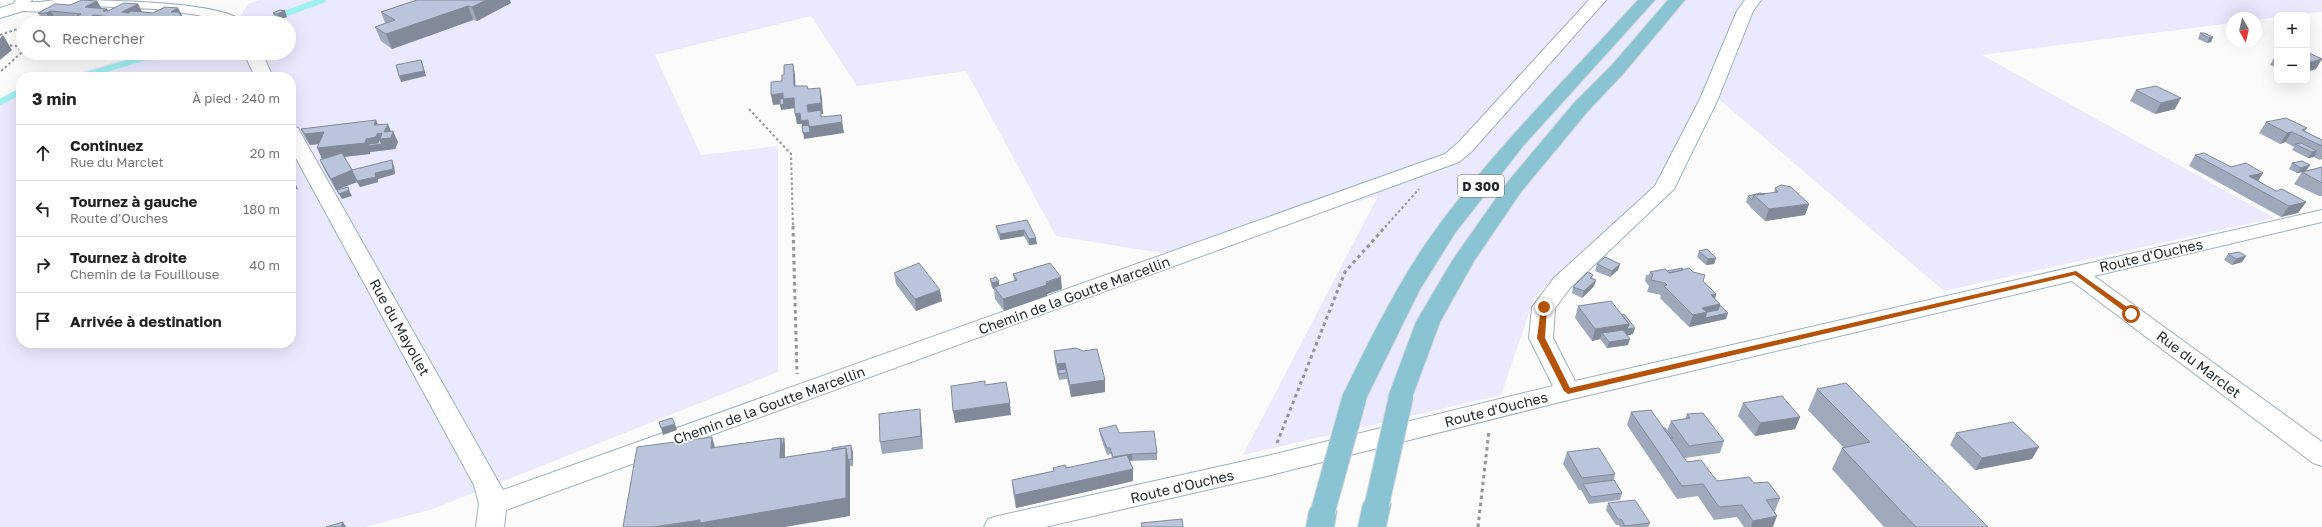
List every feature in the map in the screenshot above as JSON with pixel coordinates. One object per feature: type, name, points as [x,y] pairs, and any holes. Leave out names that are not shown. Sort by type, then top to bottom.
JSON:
[{"type":"main road","name":"D 300","points":[[1322,519],[1354,399],[1397,310],[1418,272],[1476,190],[1647,0]]},
{"type":"main road","name":"D 300","points":[[1374,515],[1401,397],[1428,322],[1463,261],[1513,188],[1581,107],[1617,70],[1677,0]]},
{"type":"street","points":[[0,13],[23,3],[38,8],[69,0],[137,3],[210,12],[219,16]]},
{"type":"street","name":"Chemin de la Goutte Marcellin","points":[[492,516],[798,395],[1452,158],[1465,147],[1598,0]]},
{"type":"street","points":[[1568,391],[1541,338],[1544,307],[1562,283],[1664,189],[1710,99],[1745,11],[1753,0]]},
{"type":"street","points":[[256,60],[262,72]]},
{"type":"street","name":"Rue du Mayollet","points":[[296,141],[488,485],[492,516]]},
{"type":"street","name":"Route d'Ouches","points":[[998,527],[1268,466],[1568,391],[2322,216]]},
{"type":"street","name":"Rue du Marclet","points":[[2076,272],[2322,456]]},
{"type":"path","points":[[0,34],[16,29]]},
{"type":"path","points":[[0,45],[16,46]]},
{"type":"path","points":[[0,72],[16,58]]},
{"type":"path","points":[[749,109],[791,154],[798,395]]},
{"type":"path","points":[[1268,466],[1346,272],[1423,185]]},
{"type":"path","points":[[1478,527],[1488,461],[1489,410]]},
{"type":"shaded area","points":[[260,0],[2322,0],[2322,12],[2274,12],[2274,17],[2262,19],[2262,12],[2226,12],[2226,24],[1982,55],[2274,218],[1944,291],[1708,90],[1658,185],[1535,296],[1501,395],[1243,455],[1378,196],[1162,253],[1056,236],[966,71],[857,86],[811,16],[655,55],[701,155],[778,146],[778,372],[433,509],[365,527],[0,527],[0,102],[16,93],[16,348],[296,348],[296,72],[81,72],[123,60],[296,60],[296,16],[240,16],[248,4]]},
{"type":"building","points":[[82,0],[97,1],[85,7],[107,9],[103,11],[108,11],[124,3],[138,4],[122,12],[128,13],[131,11],[153,13],[165,7],[178,8],[171,12],[178,12],[181,16],[77,16],[81,14],[51,11],[46,13],[38,13],[55,4],[70,5]]},
{"type":"building","points":[[417,0],[486,0],[472,7],[468,6],[386,34],[375,27],[395,20],[381,12]]},
{"type":"building","points":[[280,10],[285,11],[277,14],[273,13]]},
{"type":"building","points":[[2200,33],[2204,33],[2213,37],[2209,38]]},
{"type":"building","points":[[2310,53],[2322,59],[2310,62]]},
{"type":"building","points":[[421,60],[424,71],[399,76],[396,65]]},
{"type":"building","points":[[793,64],[794,86],[807,86],[808,89],[820,88],[821,103],[807,105],[808,112],[821,110],[821,117],[841,115],[842,122],[809,127],[808,120],[801,121],[800,113],[795,114],[794,98],[783,99],[783,93],[771,95],[771,82],[782,81],[782,75],[784,75],[784,65]]},
{"type":"building","points":[[2156,86],[2181,98],[2161,103],[2136,90]]},
{"type":"building","points":[[783,98],[784,104],[780,105],[780,99]]},
{"type":"building","points":[[2286,118],[2307,128],[2302,130],[2322,140],[2322,146],[2292,132],[2287,133],[2266,122]]},
{"type":"building","points":[[376,120],[374,125],[388,124],[384,132],[393,131],[391,138],[380,139],[382,133],[377,134],[376,137],[366,139],[365,143],[317,148],[324,132],[305,134],[301,129]]},
{"type":"building","points":[[809,125],[810,132],[803,133],[802,126]]},
{"type":"building","points":[[379,139],[382,144],[368,146],[369,144],[378,143]]},
{"type":"building","points":[[2301,143],[2317,151],[2312,152],[2295,144]]},
{"type":"building","points":[[342,153],[352,170],[331,179],[320,160]]},
{"type":"building","points":[[2204,153],[2231,167],[2246,163],[2263,173],[2249,176],[2276,191],[2282,189],[2306,202],[2289,206],[2195,155]]},
{"type":"building","points":[[392,160],[393,169],[375,173],[376,177],[357,181],[352,171],[352,170]]},
{"type":"building","points":[[2302,161],[2310,165],[2301,168],[2292,163]]},
{"type":"building","points":[[2322,167],[2322,183],[2302,172]]},
{"type":"building","points":[[1781,185],[1791,187],[1809,204],[1769,209],[1754,195],[1778,192],[1775,188]]},
{"type":"building","points":[[348,187],[349,190],[339,194],[337,190]]},
{"type":"building","points":[[1760,193],[1765,194],[1754,195],[1752,200],[1748,196]]},
{"type":"building","points":[[1027,220],[1036,238],[1029,239],[1024,230],[1000,234],[996,226]]},
{"type":"building","points":[[1707,249],[1716,258],[1708,259],[1699,251]]},
{"type":"building","points":[[2239,252],[2246,256],[2236,259],[2228,254]]},
{"type":"building","points":[[1605,257],[1620,264],[1612,271],[1597,264]]},
{"type":"building","points":[[919,263],[940,290],[915,299],[894,273]]},
{"type":"building","points":[[1050,263],[1061,277],[1046,282],[1047,285],[1003,299],[994,287],[1017,280],[1013,274]]},
{"type":"building","points":[[1682,268],[1683,270],[1669,273],[1667,271]]},
{"type":"building","points":[[1689,268],[1693,272],[1705,275],[1703,281],[1716,294],[1711,295],[1720,304],[1702,308],[1707,312],[1693,315],[1664,286],[1667,285],[1665,283],[1651,280],[1653,274],[1650,272],[1665,269],[1669,273]]},
{"type":"building","points":[[1588,272],[1593,275],[1590,278],[1596,280],[1584,291],[1573,287]]},
{"type":"building","points":[[996,277],[999,281],[992,283],[990,279]]},
{"type":"building","points":[[1611,301],[1629,324],[1595,329],[1578,306]]},
{"type":"building","points":[[1720,305],[1728,313],[1705,318],[1707,312],[1718,310]]},
{"type":"building","points":[[1624,314],[1635,328],[1627,329],[1629,324],[1622,315]]},
{"type":"building","points":[[1623,330],[1630,339],[1609,342],[1602,333]]},
{"type":"building","points":[[1076,348],[1083,351],[1097,349],[1105,380],[1070,385],[1065,363],[1057,364],[1054,351]]},
{"type":"building","points":[[1066,369],[1066,373],[1059,374],[1058,370]]},
{"type":"building","points":[[985,381],[985,385],[1006,382],[1010,403],[953,411],[951,386]]},
{"type":"building","points":[[1846,383],[1988,527],[1916,527],[1842,448],[1870,442],[1817,389]]},
{"type":"building","points":[[1782,396],[1800,417],[1760,423],[1743,403]]},
{"type":"building","points":[[920,409],[921,436],[880,442],[879,414]]},
{"type":"building","points":[[1651,410],[1687,462],[1701,460],[1717,481],[1749,477],[1754,483],[1768,482],[1780,498],[1766,500],[1777,516],[1753,521],[1742,505],[1719,507],[1703,484],[1682,486],[1631,412]]},
{"type":"building","points":[[1703,413],[1724,441],[1689,446],[1671,421],[1690,418],[1687,414]]},
{"type":"building","points":[[672,418],[675,424],[661,428],[659,422]]},
{"type":"building","points":[[2013,422],[2039,447],[1982,458],[1956,433]]},
{"type":"building","points":[[1116,425],[1119,433],[1154,431],[1157,453],[1132,454],[1113,457],[1110,448],[1107,448],[1099,429]]},
{"type":"building","points":[[1663,428],[1665,428],[1673,438],[1671,438]]},
{"type":"building","points":[[712,437],[711,448],[781,438],[780,458],[846,448],[846,498],[700,523],[700,520],[653,527],[623,527],[637,447]]},
{"type":"building","points":[[784,438],[783,449],[781,439]]},
{"type":"building","points":[[851,445],[852,459],[848,460],[846,448],[832,450],[832,448]]},
{"type":"building","points":[[1599,448],[1615,474],[1582,478],[1567,452]]},
{"type":"building","points":[[1127,455],[1133,469],[1015,495],[1012,480],[1054,471],[1053,468],[1065,465],[1066,468]]},
{"type":"building","points":[[1614,480],[1622,493],[1591,497],[1583,484]]},
{"type":"building","points":[[1635,500],[1650,523],[1625,526],[1621,519],[1618,519],[1608,503]]},
{"type":"building","points":[[1182,519],[1183,527],[1142,527],[1141,523]]},
{"type":"building","points":[[343,522],[341,527],[326,527]]},
{"type":"waterway","points":[[279,16],[323,0]]},
{"type":"waterway","points":[[97,72],[137,60]]},
{"type":"waterway","points":[[0,102],[16,94]]},
{"type":"route","points":[[1544,307],[1541,338],[1568,391],[1908,313],[2076,272],[2131,314]]}]
